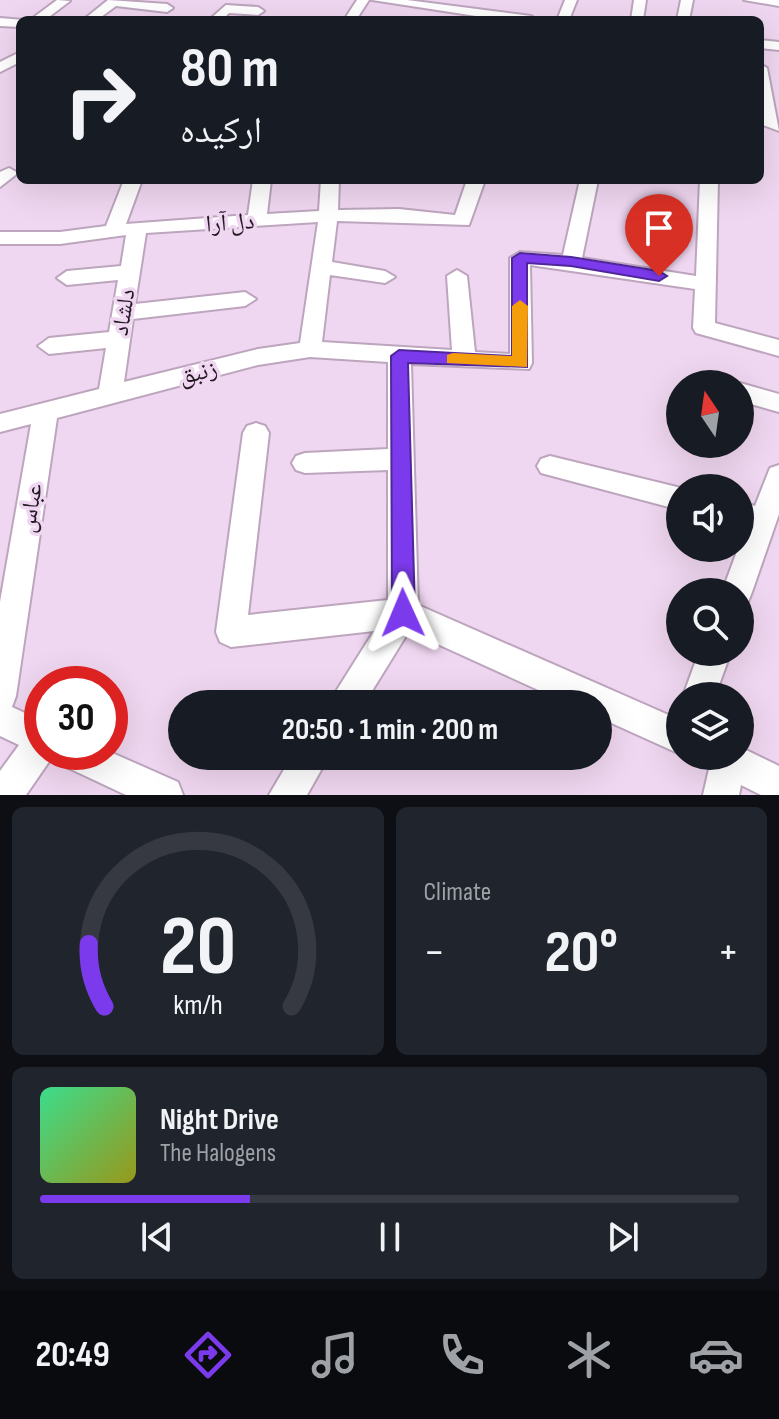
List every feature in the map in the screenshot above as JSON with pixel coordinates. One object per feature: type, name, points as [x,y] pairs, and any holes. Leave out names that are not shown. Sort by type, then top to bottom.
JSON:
[{"type":"street","points":[[219,16],[226,9],[253,15],[268,0]]},
{"type":"street","points":[[378,0],[490,16]]},
{"type":"street","points":[[750,0],[779,2]]},
{"type":"street","points":[[42,16],[64,1]]},
{"type":"street","points":[[94,16],[115,1],[167,8]]},
{"type":"street","points":[[764,103],[771,125],[779,126]]},
{"type":"street","points":[[114,231],[132,184]]},
{"type":"street","points":[[257,220],[262,184]]},
{"type":"street","points":[[310,349],[330,184]]},
{"type":"street","name":"دل آرا","points":[[0,238],[60,238],[137,228],[328,216],[399,215],[462,221],[475,184]]},
{"type":"street","points":[[588,184],[571,262],[706,284]]},
{"type":"street","points":[[709,184],[704,328],[779,348]]},
{"type":"street","name":"دلشاد","points":[[110,396],[137,228]]},
{"type":"street","name":"زنبق","points":[[0,423],[45,414],[258,357],[310,349],[521,363],[520,258],[571,262]]},
{"type":"street","points":[[321,267],[385,277]]},
{"type":"street","points":[[67,278],[130,272]]},
{"type":"street","points":[[457,276],[464,360]]},
{"type":"street","points":[[123,313],[245,299]]},
{"type":"street","points":[[49,346],[119,339]]},
{"type":"street","points":[[354,690],[403,613],[399,356]]},
{"type":"street","points":[[754,396],[779,403]]},
{"type":"street","name":"عباس","points":[[0,696],[45,414]]},
{"type":"street","points":[[256,433],[231,632],[403,613],[666,731]]},
{"type":"street","points":[[305,463],[401,459]]},
{"type":"street","points":[[550,466],[666,495]]},
{"type":"street","points":[[754,514],[779,476]]},
{"type":"street","points":[[0,719],[24,731]]},
{"type":"street","points":[[4,795],[24,766]]},
{"type":"street","points":[[111,770],[165,795]]},
{"type":"street","points":[[287,795],[303,770]]},
{"type":"street","points":[[721,795],[723,770]]},
{"type":"street","points":[[748,770],[779,785]]},
{"type":"slow traffic","points":[[453,359],[521,363],[520,306]]},
{"type":"route","points":[[403,613],[399,356],[521,363],[520,258],[571,262],[659,276]]}]
